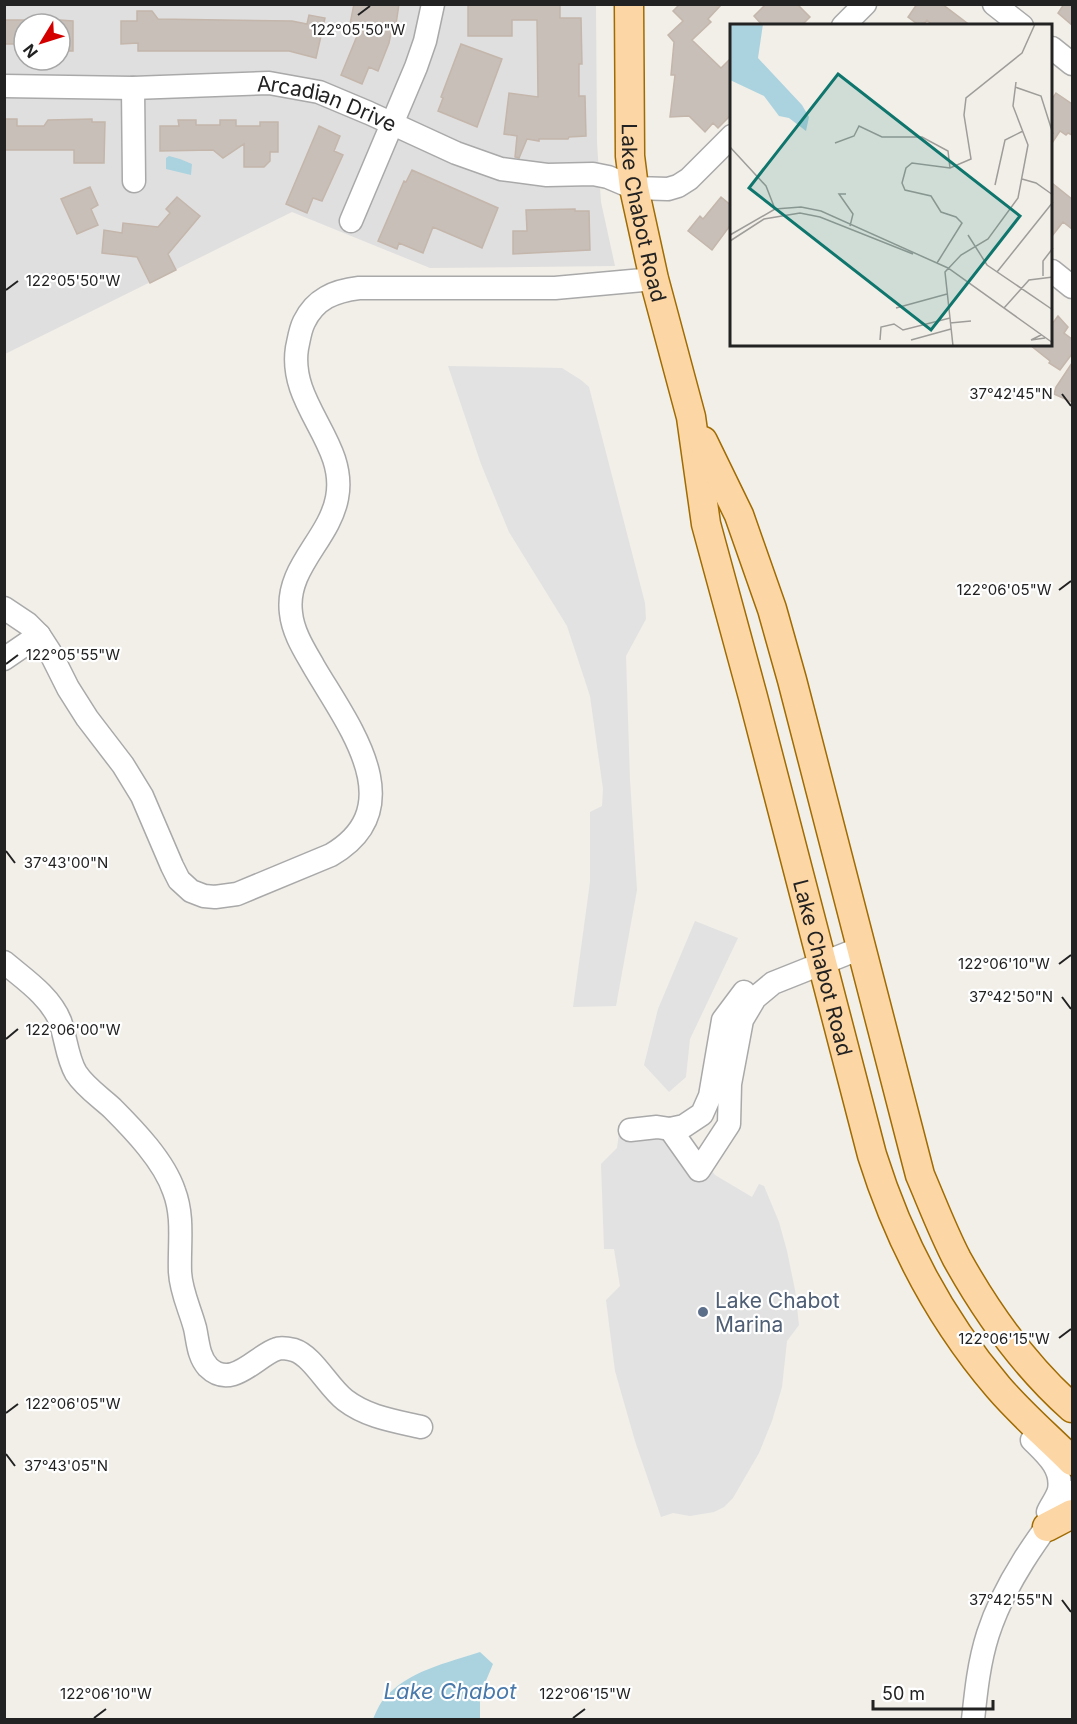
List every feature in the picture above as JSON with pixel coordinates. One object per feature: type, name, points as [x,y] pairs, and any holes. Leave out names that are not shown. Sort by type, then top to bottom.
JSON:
[{"type":"main road","name":"Lake Chabot Road","points":[[628,4],[630,156],[634,188],[654,279],[691,417],[706,524],[872,1155],[884,1194],[914,1262],[955,1332],[972,1356],[1013,1404],[1072,1461]]},
{"type":"main road","name":"Lake Chabot Road","points":[[691,417],[739,515],[772,609],[920,1175],[957,1258],[983,1302],[1011,1342],[1072,1408]]},
{"type":"main road","points":[[1011,1342],[1026,1378],[1051,1405],[1072,1440]]},
{"type":"main road","points":[[1047,1527],[1072,1514]]},
{"type":"street","points":[[351,221],[419,58],[434,4]]},
{"type":"street","points":[[845,24],[865,4]]},
{"type":"street","points":[[994,4],[1019,24]]},
{"type":"street","points":[[1053,49],[1072,64]]},
{"type":"street","name":"Arcadian Drive","points":[[4,86],[132,88],[285,85],[320,92],[456,153],[501,169],[547,174],[593,174],[608,177],[634,188]]},
{"type":"street","points":[[132,88],[134,181]]},
{"type":"street","points":[[634,188],[668,189],[678,186],[689,179],[730,138]]},
{"type":"street","points":[[1053,272],[1072,287]]},
{"type":"street","points":[[4,608],[39,634],[87,718],[123,765],[142,795],[179,880],[191,891],[215,897],[237,894],[338,851],[364,826],[369,812],[371,790],[367,766],[356,741],[303,647],[291,615],[290,600],[295,579],[301,566],[325,531],[337,499],[339,485],[338,470],[332,452],[306,402],[296,372],[299,337],[309,313],[328,295],[358,288],[555,288],[654,279]]},
{"type":"street","points":[[4,659],[39,634]]},
{"type":"street","points":[[670,1129],[699,1170],[729,1124],[720,1098],[723,1020],[744,992],[771,971],[861,948]]},
{"type":"street","points":[[4,962],[47,1000],[59,1019],[76,1072],[141,1140],[167,1175],[174,1190],[179,1213],[182,1285],[198,1345],[209,1367],[220,1373],[234,1373],[242,1371],[277,1348],[292,1349],[305,1354],[336,1392],[357,1408],[370,1414],[422,1427]]},
{"type":"street","points":[[630,1130],[657,1127],[670,1129],[684,1126],[720,1098]]},
{"type":"street","points":[[955,1332],[969,1362],[994,1400],[1053,1461],[1058,1473],[1059,1489],[1049,1510],[1047,1527]]},
{"type":"street","points":[[973,1719],[982,1656],[995,1616],[1020,1567],[1072,1492]]},
{"type":"shaded area","points":[[5,5],[596,5],[597,143],[601,202],[615,266],[430,268],[292,212],[5,354]]},
{"type":"shaded area","points":[[448,366],[562,368],[589,387],[645,603],[646,619],[626,656],[630,780],[637,890],[616,1006],[573,1007],[590,882],[590,812],[602,806],[603,789],[590,696],[567,626],[509,532],[481,464]]},
{"type":"shaded area","points":[[695,921],[738,938],[690,1039],[686,1077],[669,1092],[644,1065],[658,1009]]},
{"type":"shaded area","name":"Lake Chabot Marina","points":[[680,1119],[715,1175],[752,1197],[759,1184],[764,1186],[779,1222],[787,1251],[799,1325],[787,1341],[782,1387],[772,1421],[759,1453],[733,1498],[724,1507],[714,1512],[690,1516],[673,1513],[661,1517],[635,1441],[615,1371],[606,1300],[620,1286],[614,1249],[604,1249],[601,1164],[617,1148],[620,1126]]},
{"type":"water","points":[[169,156],[192,164],[191,175],[166,169],[166,158]]},
{"type":"water","name":"Lake Chabot","points":[[480,1652],[493,1664],[480,1695],[480,1719],[373,1719],[382,1701],[404,1681],[441,1664]]},
{"type":"building","points":[[354,4],[399,4],[396,24],[393,23],[389,43],[378,71],[369,67],[362,84],[341,75],[359,31],[349,29]]},
{"type":"building","points":[[468,4],[560,4],[560,18],[581,18],[582,64],[579,64],[579,96],[585,96],[586,136],[569,137],[568,139],[539,139],[539,141],[527,139],[519,158],[515,157],[517,136],[504,134],[509,93],[538,97],[537,20],[512,20],[512,36],[468,36]]},
{"type":"building","points":[[680,4],[722,4],[708,19],[711,22],[692,40],[721,68],[730,59],[730,116],[718,128],[713,123],[705,132],[689,116],[670,117],[675,75],[671,75],[674,42],[668,35],[683,21],[673,11]]},
{"type":"building","points":[[766,4],[797,4],[810,17],[803,24],[761,24],[754,16]]},
{"type":"building","points":[[917,4],[942,4],[968,24],[931,24],[927,20],[924,24],[917,24],[908,17]]},
{"type":"building","points":[[1064,4],[1072,4],[1072,25],[1058,13]]},
{"type":"building","points":[[137,11],[152,11],[158,19],[292,21],[307,24],[309,15],[325,18],[316,58],[289,51],[138,51],[138,43],[121,44],[121,21],[137,21]]},
{"type":"building","points":[[4,20],[12,20],[12,44],[4,44]]},
{"type":"building","points":[[72,21],[73,21],[72,51]]},
{"type":"building","points":[[461,44],[502,59],[477,127],[438,111]]},
{"type":"building","points":[[1056,93],[1072,104],[1072,135],[1068,133],[1066,135],[1060,131],[1053,142],[1053,98]]},
{"type":"building","points":[[4,119],[17,119],[17,126],[44,126],[48,120],[92,119],[92,122],[105,122],[104,163],[74,163],[74,150],[4,150]]},
{"type":"building","points":[[178,120],[196,120],[196,125],[220,125],[220,120],[236,120],[236,126],[260,126],[260,122],[278,122],[278,152],[270,152],[270,161],[264,167],[244,167],[244,144],[223,158],[213,150],[160,151],[160,126],[179,126]]},
{"type":"building","points":[[319,126],[340,136],[334,151],[343,155],[322,201],[313,198],[307,213],[286,204]]},
{"type":"building","points":[[412,170],[498,208],[482,248],[433,227],[423,253],[399,243],[397,249],[378,241],[404,181],[406,182]]},
{"type":"building","points":[[1053,184],[1072,199],[1072,229],[1063,222],[1053,235]]},
{"type":"building","points":[[90,187],[98,205],[91,209],[98,225],[77,234],[61,199]]},
{"type":"building","points":[[177,197],[200,216],[168,254],[176,270],[150,283],[137,257],[102,253],[104,230],[122,233],[123,223],[158,227],[170,213],[166,209]]},
{"type":"building","points":[[721,197],[730,204],[730,226],[712,250],[688,231],[700,216],[703,219]]},
{"type":"building","points":[[575,209],[575,211],[589,211],[590,250],[513,254],[513,231],[527,231],[526,210]]},
{"type":"building","points":[[1058,316],[1068,327],[1064,333],[1072,339],[1072,354],[1060,370],[1031,346],[1053,346],[1053,323]]},
{"type":"building","points":[[1072,363],[1072,402],[1054,394]]},
{"type":"place","name":"Lake Chabot Marina","points":[[703,1312]]}]
